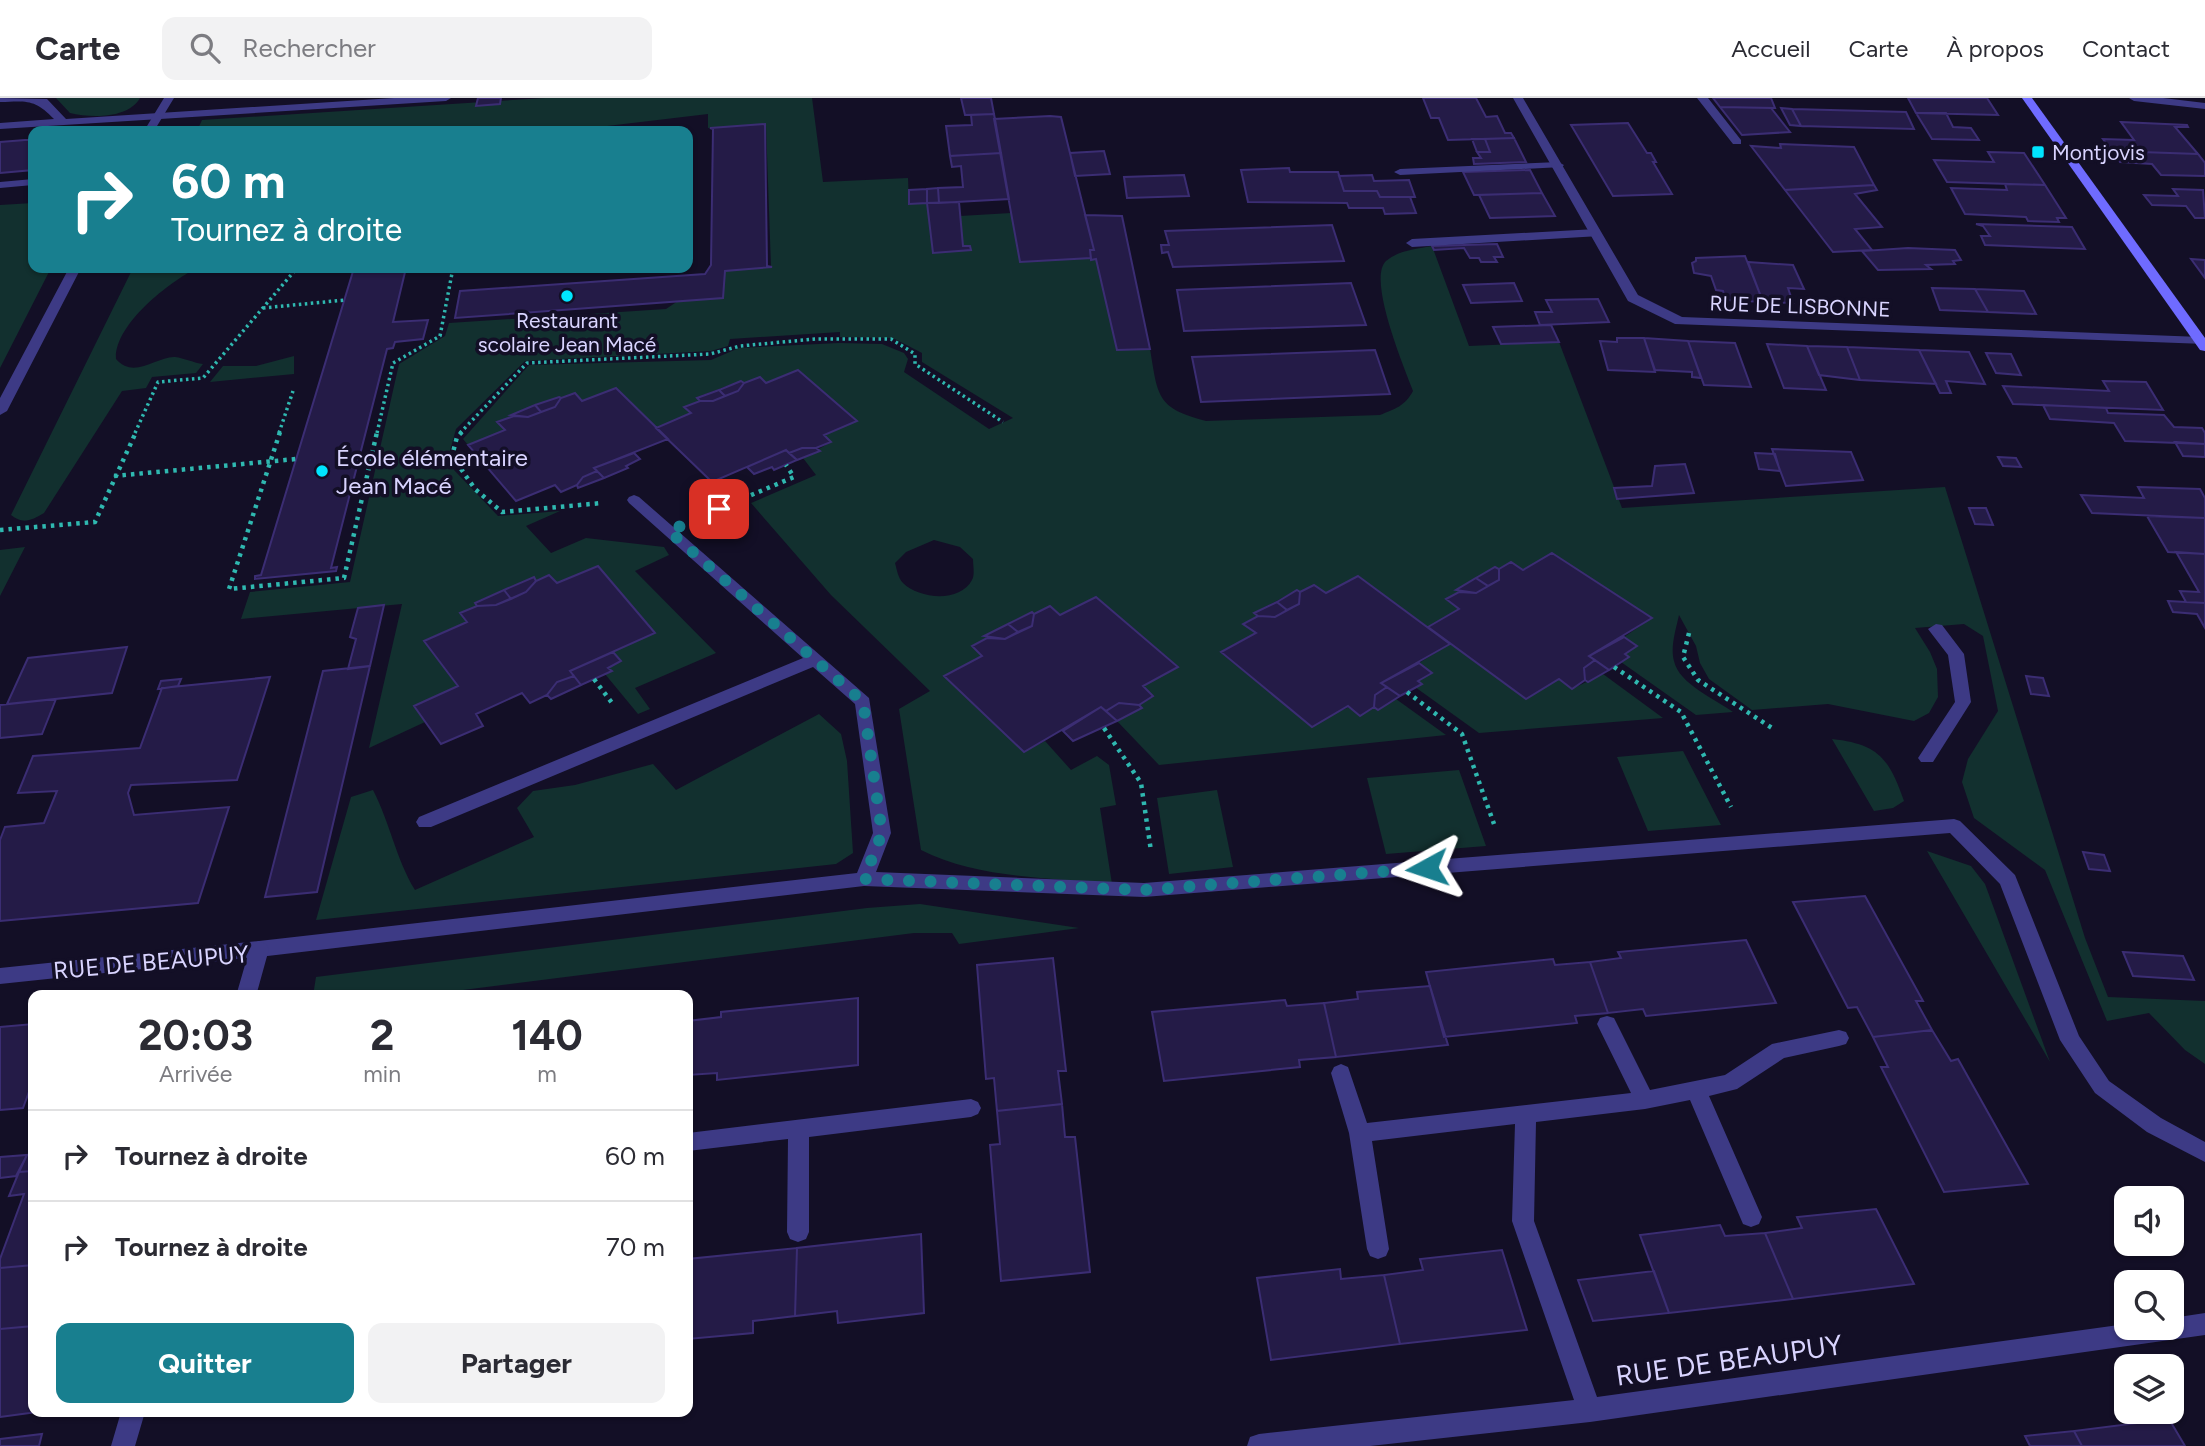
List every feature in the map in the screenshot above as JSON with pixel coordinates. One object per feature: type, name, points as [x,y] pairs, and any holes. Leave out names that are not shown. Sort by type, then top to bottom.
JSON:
[{"type":"street","points":[[0,99],[20,98]]},
{"type":"street","points":[[26,98],[43,101],[63,122]]},
{"type":"street","points":[[152,126],[169,98]]},
{"type":"street","points":[[0,126],[446,98]]},
{"type":"street","name":"RUE DE LISBONNE","points":[[1518,98],[1633,298],[1680,321],[2203,344]]},
{"type":"street","points":[[1702,98],[1737,142]]},
{"type":"street","points":[[2027,98],[2203,344]]},
{"type":"street","points":[[2134,98],[2205,106]]},
{"type":"street","points":[[1400,172],[1558,165]]},
{"type":"street","points":[[0,185],[28,182]]},
{"type":"street","points":[[1412,243],[1596,233]]},
{"type":"street","points":[[0,411],[72,273]]},
{"type":"street","points":[[634,500],[863,702],[882,833],[864,879]]},
{"type":"street","points":[[1927,758],[1963,702],[1956,654],[1936,629]]},
{"type":"street","points":[[425,822],[815,660]]},
{"type":"street","points":[[259,949],[864,879],[1157,889],[1954,826],[2008,880],[2070,1040],[2102,1087],[2154,1125],[2205,1153]]},
{"type":"street","name":"RUE DE BEAUPUY","points":[[0,976],[259,949],[248,990]]},
{"type":"street","points":[[1607,1024],[1645,1100]]},
{"type":"street","points":[[1360,1133],[1645,1100],[1696,1090],[1730,1083],[1780,1050],[1839,1038]]},
{"type":"street","points":[[1341,1073],[1360,1133],[1378,1249]]},
{"type":"street","points":[[1696,1090],[1751,1217]]},
{"type":"street","points":[[693,1141],[971,1108]]},
{"type":"street","points":[[1527,1115],[1523,1221],[1590,1410]]},
{"type":"street","points":[[798,1232],[799,1128]]},
{"type":"street","name":"RUE DE BEAUPUY","points":[[1259,1446],[1590,1410],[2205,1324]]},
{"type":"street","points":[[123,1446],[132,1417]]},
{"type":"path","points":[[0,530],[95,522],[158,382],[203,378],[294,273]]},
{"type":"path","points":[[293,391],[229,589],[344,578],[393,363],[440,336],[452,273]]},
{"type":"path","points":[[263,308],[345,300]]},
{"type":"path","points":[[634,500],[502,512],[475,489],[452,456],[457,437],[527,363],[710,354],[740,346],[815,339],[891,339],[915,354],[915,364],[1003,422]]},
{"type":"path","points":[[114,476],[296,459]]},
{"type":"path","points":[[669,531],[794,477],[786,465]]},
{"type":"path","points":[[1689,633],[1683,657],[1698,680],[1772,728]]},
{"type":"path","points":[[1614,667],[1681,712],[1748,842]]},
{"type":"path","points":[[1407,692],[1462,734],[1507,861]]},
{"type":"path","points":[[1104,728],[1140,782],[1157,889]]},
{"type":"green space","points":[[56,98],[140,98],[127,110],[88,116],[70,113]]},
{"type":"green space","points":[[545,98],[812,98],[823,182],[908,178],[909,204],[927,203],[934,252],[971,250],[970,246],[963,246],[960,216],[1011,213],[1091,260],[1096,259],[1117,350],[1150,349],[1162,398],[1177,411],[1206,421],[1380,415],[1407,400],[1413,391],[1389,324],[1381,286],[1381,271],[1386,261],[1397,254],[1432,246],[1469,346],[1559,342],[1622,508],[1945,487],[2085,938],[2108,997],[2205,1001],[2205,1064],[2185,1050],[2149,1013],[2107,1021],[2045,870],[1974,818],[1962,782],[1968,759],[1998,711],[1983,636],[1964,624],[1915,628],[1937,669],[1938,697],[1929,713],[1914,721],[1828,704],[1752,710],[1709,679],[1700,663],[1696,646],[1679,615],[1673,650],[1677,669],[1690,684],[1733,712],[1696,715],[1621,662],[1629,657],[1625,654],[1637,646],[1624,637],[1652,618],[1552,553],[1523,570],[1511,562],[1499,569],[1495,567],[1457,589],[1459,592],[1446,599],[1459,609],[1428,627],[1358,576],[1326,593],[1314,585],[1300,592],[1297,590],[1254,613],[1258,616],[1243,624],[1256,633],[1221,653],[1312,727],[1344,709],[1361,705],[1378,710],[1396,699],[1446,735],[1159,765],[1117,721],[1142,708],[1139,705],[1153,697],[1143,686],[1178,666],[1096,597],[1060,615],[1050,606],[1034,614],[1031,612],[984,636],[987,638],[972,646],[982,656],[944,676],[1024,752],[1045,741],[1071,770],[1097,756],[1109,765],[1116,805],[1100,808],[1112,884],[1014,875],[966,867],[921,850],[899,709],[930,691],[831,595],[751,503],[816,475],[803,458],[831,442],[760,377],[697,397],[700,401],[685,407],[691,413],[656,428],[616,388],[582,401],[575,393],[512,414],[514,416],[498,423],[505,430],[468,445],[463,439],[529,365],[711,360],[739,348],[839,343],[882,344],[904,353],[908,359],[904,372],[989,429],[1013,418],[922,362],[922,353],[893,338],[840,337],[840,332],[730,339],[728,346],[711,351],[525,361],[456,429],[448,458],[454,470],[498,516],[560,511],[526,526],[551,553],[586,538],[664,547],[669,555],[635,571],[716,653],[635,688],[650,709],[638,714],[605,674],[611,671],[608,668],[621,661],[613,652],[655,633],[598,567],[557,583],[549,576],[536,581],[534,577],[475,602],[477,606],[467,622],[425,640],[458,686],[414,706],[425,722],[369,748],[402,604],[241,619],[250,592],[350,582],[399,364],[445,336],[449,323],[666,309],[678,301],[723,298],[725,271],[771,267],[766,125],[708,128],[708,114],[607,126],[199,126],[202,120]],"holes":[[[934,540],[960,547],[973,559],[974,573],[966,587],[958,592],[939,596],[919,593],[903,583],[895,563],[906,552]]]},
{"type":"green space","points":[[28,203],[28,273],[48,273],[0,368],[0,205]]},
{"type":"green space","points":[[131,273],[188,273],[172,283],[133,319],[118,346],[116,359],[130,367],[175,357],[203,364],[196,373],[152,377],[146,388],[122,391],[44,513],[28,520],[20,520],[11,515]]},
{"type":"green space","points":[[294,356],[294,374],[210,382],[223,366],[256,366]]},
{"type":"green space","points":[[25,547],[0,596],[0,550]]},
{"type":"green space","points":[[1450,644],[1526,699],[1559,679],[1572,689],[1603,674],[1663,718],[1479,733],[1415,687],[1418,681],[1431,673],[1419,663]]},
{"type":"green space","points":[[819,714],[841,734],[847,761],[853,853],[836,864],[316,920],[351,797],[373,790],[415,890],[534,837],[517,808],[533,791],[575,785],[653,764],[676,790]]},
{"type":"green space","points":[[1832,739],[1861,745],[1880,756],[1893,774],[1904,801],[1893,808],[1874,811]]},
{"type":"green space","points":[[1683,751],[1721,825],[1648,831],[1617,757]]},
{"type":"green space","points":[[1459,770],[1486,846],[1386,854],[1367,778]]},
{"type":"green space","points":[[1217,790],[1233,867],[1169,874],[1157,798]]},
{"type":"green space","points":[[1927,851],[1971,866],[1985,884],[2050,1062]]},
{"type":"green space","points":[[920,904],[1079,928],[959,944],[952,933],[914,933],[463,990],[314,990],[316,977],[867,908]]},
{"type":"building","points":[[478,98],[501,98],[500,104],[476,106]]},
{"type":"building","points":[[961,98],[991,98],[994,114],[965,115]]},
{"type":"building","points":[[1423,98],[1476,98],[1486,117],[1497,116],[1505,133],[1511,133],[1514,138],[1448,140],[1439,118],[1431,118]]},
{"type":"building","points":[[1713,98],[1771,98],[1775,108],[1720,107]]},
{"type":"building","points":[[1908,98],[1987,98],[1998,115],[1916,113]]},
{"type":"building","points":[[1720,107],[1771,108],[1790,132],[1742,135]]},
{"type":"building","points":[[1781,108],[1792,109],[1801,126],[1790,125]]},
{"type":"building","points":[[1792,109],[1906,112],[1914,129],[1801,126]]},
{"type":"building","points":[[1916,113],[1946,113],[1953,127],[1971,128],[1979,140],[1932,139]]},
{"type":"building","points":[[994,114],[1001,153],[950,156],[946,126],[972,125],[971,115]]},
{"type":"building","points":[[1061,117],[1094,250],[1090,250],[1091,258],[1020,262],[994,119]]},
{"type":"building","points":[[2121,122],[2187,125],[2188,127],[2175,127],[2198,154],[2112,151],[2103,139],[2134,140]]},
{"type":"building","points":[[1628,123],[1647,153],[1651,153],[1656,162],[1653,162],[1672,194],[1613,196],[1571,125]]},
{"type":"building","points":[[765,124],[767,266],[772,267],[725,271],[723,298],[455,318],[460,291],[705,274],[711,265],[713,129],[710,128]]},
{"type":"building","points":[[1514,138],[1526,162],[1474,164],[1473,158],[1481,158],[1477,152],[1490,152],[1485,139]]},
{"type":"building","points":[[1472,139],[1485,139],[1490,152],[1477,152]]},
{"type":"building","points":[[28,140],[28,170],[0,173],[0,142]]},
{"type":"building","points":[[1780,144],[1854,147],[1874,185],[1785,190],[1751,146],[1781,148]]},
{"type":"building","points":[[1104,151],[1110,174],[1075,176],[1070,153]]},
{"type":"building","points":[[2112,151],[2198,154],[2205,163],[2205,176],[2161,175],[2152,164],[2120,162]]},
{"type":"building","points":[[1988,152],[2024,153],[2045,185],[1947,182],[1934,160],[1994,162]]},
{"type":"building","points":[[1001,153],[1009,199],[939,203],[938,188],[963,187],[961,166],[952,167],[950,156]]},
{"type":"building","points":[[1289,168],[1290,172],[1338,172],[1344,191],[1377,191],[1380,197],[1410,197],[1416,213],[1385,214],[1383,208],[1349,208],[1347,203],[1248,202],[1241,170]]},
{"type":"building","points":[[1530,170],[1542,193],[1474,195],[1463,172]]},
{"type":"building","points":[[1184,175],[1189,196],[1127,198],[1124,177]]},
{"type":"building","points":[[1372,175],[1374,181],[1409,180],[1415,197],[1380,197],[1377,191],[1344,191],[1339,176]]},
{"type":"building","points":[[2005,184],[2045,185],[2066,218],[2057,218],[2059,222],[2028,221],[2026,217],[1965,214],[1951,188],[2007,190]]},
{"type":"building","points":[[1874,185],[1877,190],[1855,194],[1882,227],[1855,229],[1872,250],[1833,252],[1785,190]]},
{"type":"building","points":[[938,188],[939,203],[927,203],[927,189]]},
{"type":"building","points":[[927,189],[927,203],[909,204],[909,190]]},
{"type":"building","points":[[2173,189],[2203,190],[2205,218],[2195,218],[2186,206],[2152,205],[2144,195],[2178,196]]},
{"type":"building","points":[[1542,193],[1555,216],[1490,218],[1479,195]]},
{"type":"building","points":[[959,202],[963,246],[970,246],[971,250],[933,253],[927,203]]},
{"type":"building","points":[[1085,215],[1122,216],[1150,349],[1117,350],[1096,259],[1091,260],[1090,250],[1094,250]]},
{"type":"building","points":[[1976,224],[2072,227],[2085,249],[1985,245],[1981,236],[1990,236],[1983,226]]},
{"type":"building","points":[[1332,225],[1344,261],[1173,267],[1168,252],[1162,253],[1161,245],[1169,245],[1165,231]]},
{"type":"building","points":[[1497,244],[1503,257],[1494,257],[1497,262],[1481,262],[1479,258],[1470,258],[1464,248],[1434,250],[1432,246]]},
{"type":"building","points":[[1908,248],[1955,250],[1961,260],[1953,261],[1955,264],[1926,265],[1931,269],[1878,270],[1862,251]]},
{"type":"building","points":[[1745,256],[1763,302],[1726,300],[1723,291],[1716,290],[1711,276],[1694,273],[1692,263],[1696,258]]},
{"type":"building","points":[[2191,259],[2205,260],[2205,278]]},
{"type":"building","points":[[1748,262],[1793,265],[1804,289],[1788,288],[1793,303],[1763,302]]},
{"type":"building","points":[[352,273],[405,273],[393,322],[428,320],[423,339],[395,342],[393,348],[387,349],[331,568],[337,567],[336,571],[255,579],[255,576],[261,575]]},
{"type":"building","points":[[1351,283],[1366,325],[1184,331],[1177,290]]},
{"type":"building","points":[[1514,283],[1522,301],[1471,303],[1463,285]]},
{"type":"building","points":[[1932,288],[1975,289],[1988,312],[1940,310]]},
{"type":"building","points":[[1975,289],[2024,291],[2036,314],[1988,312]]},
{"type":"building","points":[[1598,299],[1609,322],[1540,325],[1535,312],[1552,312],[1546,300]]},
{"type":"building","points":[[1551,325],[1559,342],[1501,344],[1493,327]]},
{"type":"building","points":[[1617,338],[1644,338],[1655,372],[1608,370],[1600,341],[1617,342]]},
{"type":"building","points":[[1644,338],[1688,341],[1701,378],[1692,377],[1692,372],[1655,370]]},
{"type":"building","points":[[1688,341],[1735,343],[1751,387],[1704,385]]},
{"type":"building","points":[[1767,344],[1807,346],[1826,390],[1784,388]]},
{"type":"building","points":[[1807,346],[1847,347],[1860,380],[1819,375]]},
{"type":"building","points":[[1847,347],[1919,350],[1936,384],[1860,380]]},
{"type":"building","points":[[1375,350],[1390,394],[1201,402],[1192,357]]},
{"type":"building","points":[[1919,350],[1969,352],[1985,384],[1946,381],[1951,393],[1940,393]]},
{"type":"building","points":[[1986,353],[2011,354],[2021,375],[1996,373]]},
{"type":"building","points":[[798,370],[857,421],[824,435],[831,442],[789,453],[786,450],[712,482],[656,428],[691,413],[684,407],[700,401],[713,401],[738,391],[744,383],[760,377],[766,383]]},
{"type":"building","points":[[741,381],[744,383],[738,391],[725,396],[719,390]]},
{"type":"building","points":[[2103,381],[2146,382],[2163,410],[2013,404],[2003,386],[2109,391]]},
{"type":"building","points":[[616,388],[668,439],[594,468],[597,471],[561,492],[555,485],[516,501],[468,445],[505,430],[497,422],[514,416],[528,417],[555,407],[561,398],[575,393],[582,401]]},
{"type":"building","points":[[719,390],[725,396],[713,401],[700,401],[697,398]]},
{"type":"building","points":[[561,398],[555,407],[541,412],[535,405]]},
{"type":"building","points":[[535,405],[541,412],[528,417],[511,415]]},
{"type":"building","points":[[2043,405],[2106,408],[2108,413],[2164,415],[2174,427],[2202,428],[2205,444],[2125,441],[2114,423],[2050,419]]},
{"type":"building","points":[[2175,442],[2205,444],[2205,457],[2183,456]]},
{"type":"building","points":[[802,448],[816,448],[820,451],[797,460],[789,453]]},
{"type":"building","points":[[1772,449],[1851,452],[1863,480],[1786,486]]},
{"type":"building","points":[[786,450],[797,460],[774,470],[772,467],[754,474],[747,467]]},
{"type":"building","points":[[634,453],[640,459],[626,466],[628,468],[604,478],[594,468]]},
{"type":"building","points":[[1755,453],[1775,454],[1780,471],[1759,469]]},
{"type":"building","points":[[1998,457],[2016,458],[2021,467],[2003,466]]},
{"type":"building","points":[[1685,464],[1694,493],[1617,499],[1614,488],[1652,486],[1655,466]]},
{"type":"building","points":[[597,471],[604,478],[578,488],[577,485],[583,477]]},
{"type":"building","points":[[2138,487],[2200,489],[2205,498],[2205,518],[2092,513],[2081,495],[2144,498]]},
{"type":"building","points":[[1969,508],[1986,508],[1993,525],[1975,524]]},
{"type":"building","points":[[2147,516],[2205,518],[2205,554],[2168,552]]},
{"type":"building","points":[[2176,552],[2205,554],[2205,603],[2186,602],[2180,591],[2199,592]]},
{"type":"building","points":[[1552,553],[1652,618],[1589,656],[1595,660],[1584,668],[1585,680],[1572,689],[1559,679],[1526,699],[1428,627],[1459,609],[1446,599],[1459,592],[1476,593],[1499,580],[1499,569],[1511,562],[1523,570]]},
{"type":"building","points":[[598,566],[655,633],[570,671],[574,676],[557,682],[547,695],[530,703],[522,693],[476,714],[483,726],[441,744],[414,706],[458,686],[424,641],[467,622],[460,613],[477,606],[496,605],[526,592],[536,581],[549,575],[557,583]]},
{"type":"building","points":[[1495,567],[1499,569],[1499,580],[1488,586],[1476,578]]},
{"type":"building","points":[[1358,576],[1450,644],[1381,683],[1387,687],[1375,695],[1374,707],[1360,716],[1348,706],[1312,727],[1221,652],[1256,633],[1243,624],[1258,616],[1275,617],[1299,604],[1300,592],[1314,585],[1326,593]]},
{"type":"building","points":[[534,577],[536,581],[526,592],[511,599],[504,590]]},
{"type":"building","points":[[1476,578],[1488,586],[1476,593],[1456,590]]},
{"type":"building","points":[[504,590],[511,599],[496,605],[477,606],[475,603]]},
{"type":"building","points":[[1297,590],[1300,592],[1299,604],[1287,610],[1277,602]]},
{"type":"building","points":[[1096,597],[1178,667],[1143,686],[1153,696],[1139,705],[1119,703],[1106,711],[1101,707],[1024,752],[944,676],[982,656],[972,646],[987,638],[1005,639],[1032,626],[1034,614],[1050,606],[1060,615]]},
{"type":"building","points":[[2168,601],[2205,603],[2205,628],[2197,614],[2173,612]]},
{"type":"building","points":[[1277,602],[1287,610],[1275,617],[1258,616],[1254,613]]},
{"type":"building","points":[[384,605],[370,666],[348,669],[356,639],[350,637],[358,608]]},
{"type":"building","points":[[1032,612],[1032,626],[1018,632],[1008,624]]},
{"type":"building","points":[[1008,624],[1018,632],[1005,639],[984,636]]},
{"type":"building","points":[[1624,637],[1637,646],[1625,654],[1629,657],[1609,670],[1589,656]]},
{"type":"building","points":[[127,647],[112,693],[7,704],[28,658]]},
{"type":"building","points":[[613,652],[621,661],[608,668],[612,671],[581,685],[570,671]]},
{"type":"building","points":[[1595,660],[1609,670],[1588,682],[1585,680],[1584,668]]},
{"type":"building","points":[[1419,663],[1432,673],[1418,681],[1422,684],[1400,696],[1381,683]]},
{"type":"building","points":[[370,666],[317,892],[265,897],[323,671]]},
{"type":"building","points":[[574,676],[581,685],[551,699],[547,695],[557,682]]},
{"type":"building","points":[[2026,676],[2043,678],[2049,696],[2031,694]]},
{"type":"building","points":[[270,677],[237,780],[131,785],[128,793],[134,815],[229,807],[198,903],[0,921],[0,840],[5,827],[44,823],[57,791],[18,793],[33,756],[140,748],[162,688]]},
{"type":"building","points":[[181,679],[178,686],[158,689],[161,681]]},
{"type":"building","points":[[1387,687],[1400,696],[1378,710],[1374,707],[1375,695]]},
{"type":"building","points":[[56,699],[42,734],[0,738],[0,705]]},
{"type":"building","points":[[1119,703],[1139,705],[1142,708],[1117,721],[1106,711]]},
{"type":"building","points":[[1101,707],[1117,721],[1073,741],[1063,731]]},
{"type":"building","points":[[2083,852],[2104,855],[2110,871],[2089,869]]},
{"type":"building","points":[[1865,896],[1923,1001],[1916,1001],[1932,1030],[1873,1037],[1857,1007],[1848,1008],[1793,902]]},
{"type":"building","points":[[1746,940],[1776,1003],[1646,1016],[1643,1009],[1608,1013],[1590,962],[1621,958],[1618,952]]},
{"type":"building","points":[[2123,952],[2183,956],[2194,980],[2133,976]]},
{"type":"building","points":[[1053,958],[1066,1071],[1058,1071],[1062,1104],[997,1111],[994,1078],[986,1079],[977,965]]},
{"type":"building","points":[[1553,959],[1555,965],[1590,962],[1608,1013],[1575,1016],[1577,1023],[1444,1037],[1426,972]]},
{"type":"building","points":[[1430,986],[1448,1045],[1336,1057],[1324,1003],[1358,999],[1357,992]]},
{"type":"building","points":[[858,998],[858,1065],[717,1080],[717,1073],[693,1075],[693,1020],[721,1017],[721,1012]]},
{"type":"building","points":[[1285,1000],[1287,1006],[1324,1003],[1336,1057],[1299,1060],[1300,1067],[1164,1081],[1152,1012]]},
{"type":"building","points":[[28,1024],[28,1094],[23,1108],[0,1110],[0,1027]]},
{"type":"building","points":[[1932,1030],[1951,1061],[1958,1059],[2028,1184],[1944,1192],[1881,1067],[1888,1067],[1873,1037]]},
{"type":"building","points":[[1062,1104],[1065,1137],[1075,1137],[1090,1272],[1001,1281],[990,1145],[1000,1144],[997,1111]]},
{"type":"building","points":[[27,1155],[16,1176],[0,1178],[0,1157]]},
{"type":"building","points":[[27,1155],[28,1155],[28,1171],[19,1172]]},
{"type":"building","points":[[28,1171],[28,1265],[0,1268],[0,1259],[24,1194],[9,1196],[19,1172]]},
{"type":"building","points":[[1876,1209],[1914,1284],[1793,1299],[1765,1233],[1802,1228],[1797,1217]]},
{"type":"building","points":[[1720,1225],[1725,1236],[1765,1233],[1793,1299],[1669,1313],[1640,1235]]},
{"type":"building","points":[[921,1234],[924,1313],[838,1323],[837,1311],[795,1316],[797,1248]]},
{"type":"building","points":[[797,1248],[795,1316],[753,1321],[753,1333],[693,1339],[693,1258]]},
{"type":"building","points":[[1502,1250],[1527,1330],[1400,1344],[1384,1275],[1423,1270],[1420,1259]]},
{"type":"building","points":[[28,1265],[28,1326],[0,1329],[0,1268]]},
{"type":"building","points":[[1340,1269],[1341,1279],[1384,1275],[1400,1344],[1271,1360],[1257,1278]]},
{"type":"building","points":[[1654,1271],[1669,1313],[1593,1321],[1578,1280]]},
{"type":"building","points":[[28,1326],[28,1413],[0,1417],[0,1329]]},
{"type":"building","points":[[2129,1424],[2172,1424],[2185,1446],[2082,1446],[2074,1431]]},
{"type":"building","points":[[2074,1431],[2082,1446],[2030,1446],[2025,1436]]},
{"type":"building","points":[[42,1434],[39,1446],[0,1446],[0,1439]]},
{"type":"place","name":"Montjovis","points":[[2038,152]]},
{"type":"place","name":"Restaurant scolaire Jean Macé","points":[[567,296]]},
{"type":"place","name":"École élémentaire Jean Macé","points":[[322,471]]},
{"type":"route","points":[[719,509],[669,531],[863,702],[882,833],[864,879],[1144,890],[1427,868]]}]
